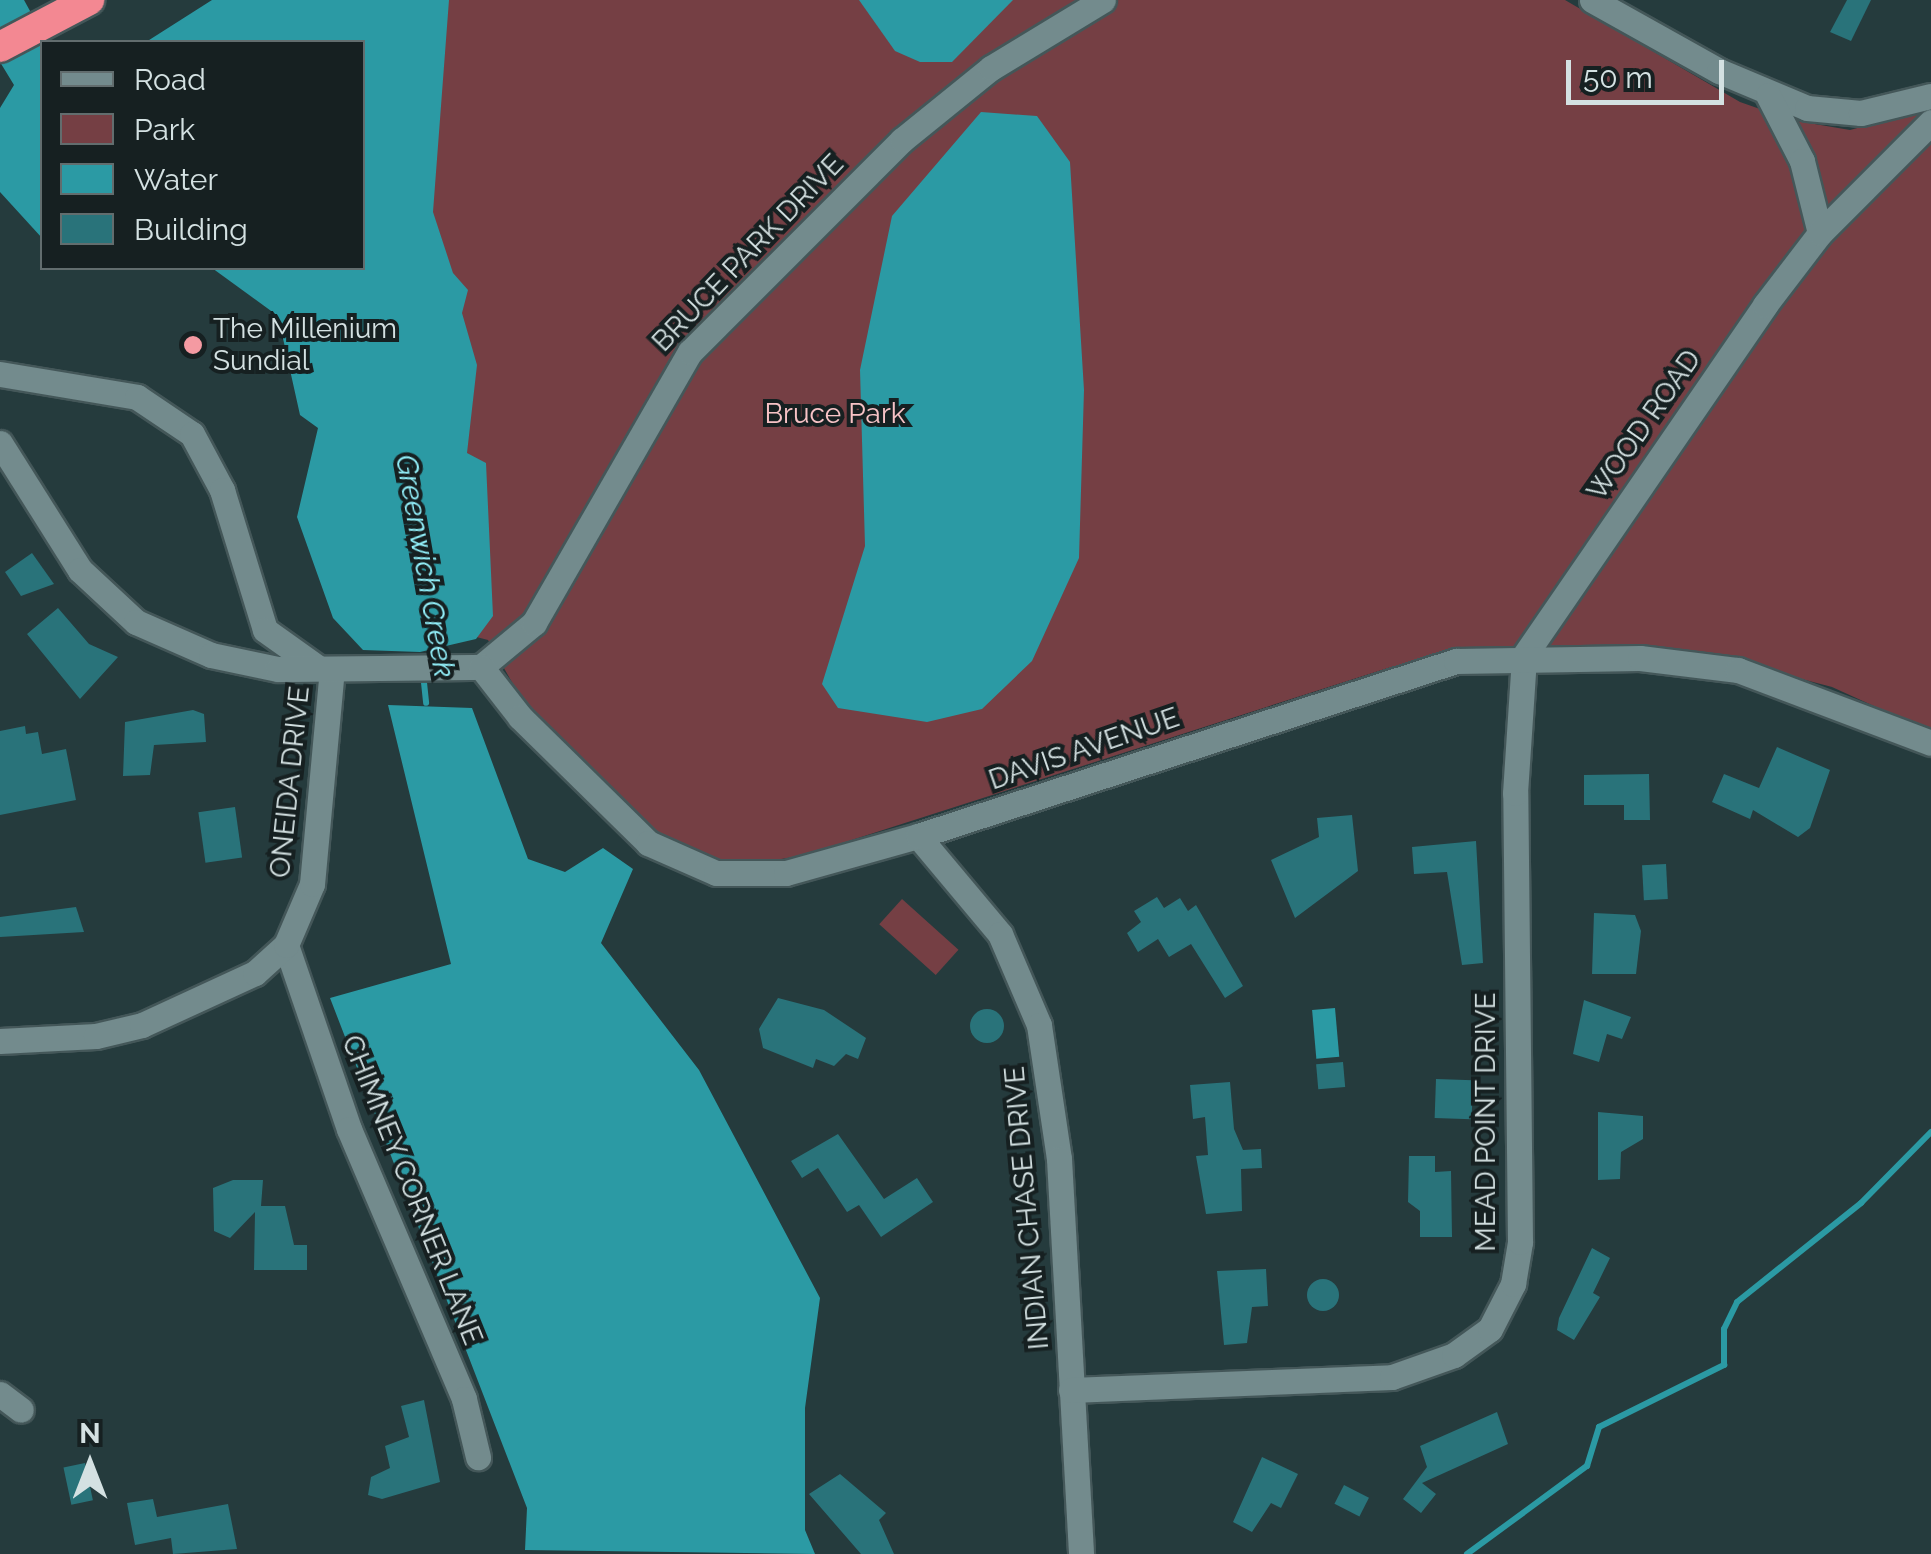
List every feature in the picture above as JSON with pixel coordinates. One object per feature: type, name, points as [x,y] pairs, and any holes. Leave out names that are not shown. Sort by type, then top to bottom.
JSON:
[{"type":"highway","points":[[0,47],[89,0]]},
{"type":"street","name":"BRUCE PARK DRIVE","points":[[470,670],[534,624],[690,352],[902,140],[991,68],[1103,0]]},
{"type":"street","points":[[1592,0],[1768,95],[1838,113],[1931,96]]},
{"type":"street","points":[[1768,95],[1802,161],[1820,233]]},
{"type":"street","name":"WOOD ROAD","points":[[1524,656],[1820,233],[1931,122]]},
{"type":"street","points":[[0,374],[137,397],[192,434],[222,490],[265,630],[290,655],[327,669]]},
{"type":"street","points":[[0,443],[53,533],[111,605],[212,655],[278,670],[470,670]]},
{"type":"street","name":"DAVIS AVENUE","points":[[470,670],[648,843],[680,862],[716,873],[786,873],[918,836],[1396,675],[1524,656],[1738,670],[1931,743]]},
{"type":"street","name":"MEAD POINT DRIVE","points":[[1071,1390],[1392,1377],[1454,1355],[1490,1329],[1514,1284],[1520,1242],[1515,792],[1524,656]]},
{"type":"street","name":"ONEIDA DRIVE","points":[[0,1040],[96,1036],[142,1025],[255,973],[286,945],[312,884],[327,669]]},
{"type":"street","name":"INDIAN CHASE DRIVE","points":[[918,836],[1000,934],[1038,1025],[1059,1159],[1080,1554]]},
{"type":"street","name":"CHIMNEY CORNER LANE","points":[[286,945],[349,1129],[464,1399],[478,1457]]},
{"type":"street","points":[[0,1394],[22,1410]]},
{"type":"green space","name":"Bruce Park","points":[[290,0],[1565,0],[1740,102],[1791,120],[1850,130],[1931,108],[1931,732],[1832,687],[1729,660],[1569,646],[1496,649],[1391,667],[805,855],[739,866],[662,839],[525,705],[488,640],[457,632],[363,270],[365,40],[359,40]]},
{"type":"green space","points":[[902,899],[958,950],[936,975],[879,924]]},
{"type":"water","points":[[0,0],[24,0],[46,40],[40,40],[40,236],[0,192],[0,108],[14,85],[0,62]]},
{"type":"water","points":[[212,0],[449,0],[433,212],[453,273],[468,290],[462,313],[477,365],[467,453],[486,463],[493,616],[476,639],[420,652],[363,650],[333,618],[297,517],[318,428],[300,415],[278,316],[215,270],[365,270],[365,40],[149,40]]},
{"type":"water","points":[[859,0],[1013,0],[952,62],[920,62],[895,51]]},
{"type":"water","points":[[981,112],[1037,116],[1070,162],[1084,390],[1079,558],[1032,661],[982,709],[927,722],[838,708],[822,684],[865,546],[860,370],[892,216]]},
{"type":"water","points":[[388,705],[472,708],[528,859],[565,872],[603,848],[633,869],[601,943],[699,1070],[820,1298],[805,1408],[805,1530],[815,1554],[525,1550],[527,1508],[330,998],[451,964]]},
{"type":"water","points":[[1335,1008],[1339,1057],[1316,1059],[1312,1010]]},
{"type":"building","points":[[1847,0],[1871,0],[1851,41],[1830,32]]},
{"type":"building","points":[[32,553],[54,584],[21,596],[5,572]]},
{"type":"building","points":[[58,608],[89,644],[118,657],[80,699],[27,634]]},
{"type":"building","points":[[193,710],[204,714],[206,742],[154,745],[150,775],[123,776],[125,722]]},
{"type":"building","points":[[25,726],[26,734],[38,732],[42,754],[66,749],[76,800],[0,815],[0,731]]},
{"type":"building","points":[[1777,747],[1830,770],[1810,828],[1798,837],[1753,810],[1750,819],[1712,802],[1724,774],[1759,788]]},
{"type":"building","points":[[1649,774],[1650,820],[1624,820],[1624,805],[1584,805],[1584,775]]},
{"type":"building","points":[[235,807],[242,858],[205,863],[198,812]]},
{"type":"building","points":[[1352,815],[1358,871],[1295,918],[1271,860],[1319,837],[1317,818]]},
{"type":"building","points":[[1476,841],[1483,963],[1462,965],[1447,872],[1414,874],[1412,847]]},
{"type":"building","points":[[1666,864],[1668,899],[1644,900],[1642,865]]},
{"type":"building","points":[[1157,897],[1164,908],[1180,898],[1188,911],[1196,905],[1243,986],[1225,998],[1191,944],[1169,957],[1158,939],[1138,952],[1127,933],[1141,922],[1134,911]]},
{"type":"building","points":[[76,907],[84,932],[0,937],[0,917]]},
{"type":"building","points":[[1594,913],[1635,915],[1641,931],[1636,974],[1592,974]]},
{"type":"building","points":[[778,998],[824,1010],[866,1038],[858,1059],[846,1054],[834,1066],[816,1059],[813,1068],[763,1048],[759,1029]]},
{"type":"building","points":[[1584,1000],[1631,1017],[1622,1039],[1607,1034],[1599,1062],[1573,1054]]},
{"type":"building","points":[[987,1009],[999,1014],[1004,1026],[999,1038],[987,1043],[975,1038],[970,1026],[975,1014]]},
{"type":"building","points":[[1343,1062],[1345,1087],[1318,1089],[1316,1064]]},
{"type":"building","points":[[1436,1079],[1473,1080],[1472,1119],[1435,1118]]},
{"type":"building","points":[[1230,1082],[1234,1129],[1243,1150],[1261,1149],[1262,1168],[1241,1169],[1242,1211],[1206,1214],[1196,1156],[1208,1155],[1205,1117],[1193,1119],[1190,1085]]},
{"type":"building","points":[[1598,1112],[1643,1116],[1643,1139],[1621,1152],[1620,1179],[1598,1180]]},
{"type":"building","points":[[838,1134],[884,1199],[917,1178],[933,1202],[881,1237],[859,1205],[847,1212],[818,1168],[802,1178],[791,1161]]},
{"type":"building","points":[[1409,1156],[1435,1156],[1435,1172],[1451,1171],[1452,1237],[1420,1237],[1420,1211],[1408,1202]]},
{"type":"building","points":[[233,1180],[263,1180],[261,1206],[285,1206],[294,1245],[307,1245],[307,1270],[254,1270],[255,1212],[230,1238],[214,1231],[213,1188]]},
{"type":"building","points":[[1592,1248],[1610,1258],[1593,1293],[1600,1297],[1574,1340],[1557,1330],[1559,1318]]},
{"type":"building","points":[[1266,1269],[1268,1306],[1252,1307],[1247,1343],[1224,1345],[1217,1271]]},
{"type":"building","points":[[1323,1279],[1334,1284],[1339,1295],[1334,1306],[1323,1311],[1312,1306],[1307,1295],[1312,1284]]},
{"type":"building","points":[[424,1400],[440,1482],[382,1499],[368,1495],[371,1477],[390,1468],[385,1446],[409,1437],[401,1406]]},
{"type":"building","points":[[1497,1412],[1508,1444],[1422,1483],[1436,1494],[1421,1513],[1403,1499],[1427,1467],[1420,1446]]},
{"type":"building","points":[[1262,1457],[1298,1474],[1281,1508],[1271,1503],[1252,1532],[1233,1522]]},
{"type":"building","points":[[85,1463],[93,1500],[71,1505],[63,1468]]},
{"type":"building","points":[[840,1474],[886,1513],[879,1520],[894,1554],[861,1554],[809,1494]]},
{"type":"building","points":[[1344,1485],[1369,1498],[1359,1516],[1334,1504]]},
{"type":"building","points":[[153,1499],[157,1517],[228,1504],[237,1549],[173,1554],[171,1538],[135,1545],[127,1503]]},
{"type":"waterway","name":"Greenwich Creek","points":[[423,673],[426,703]]},
{"type":"waterway","points":[[1467,1554],[1587,1466],[1599,1427],[1724,1365],[1724,1329],[1737,1302],[1861,1203],[1931,1132]]},
{"type":"place","name":"The Millenium Sundial","points":[[193,345]]}]
